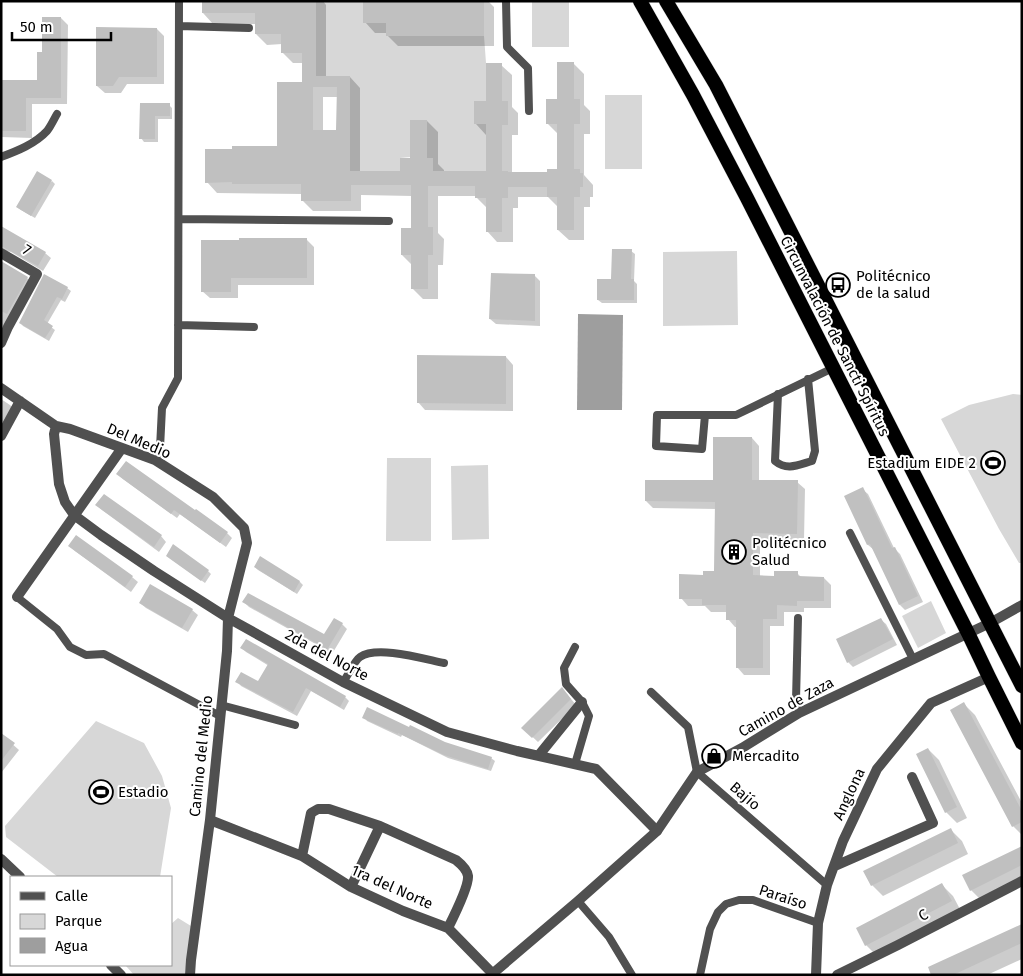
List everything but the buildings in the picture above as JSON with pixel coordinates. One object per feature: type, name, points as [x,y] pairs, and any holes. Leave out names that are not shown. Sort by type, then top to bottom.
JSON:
[{"type":"highway","name":"Circunvalación de Sancti Spíritus","points":[[640,1],[693,95],[743,190],[1022,743]]},
{"type":"highway","name":"Circunvalación de Sancti Spíritus","points":[[666,1],[716,85],[1022,686]]},
{"type":"highway","points":[[833,368],[854,356]]},
{"type":"street","name":"7","points":[[1,252],[37,274],[5,325]]},
{"type":"street","points":[[1,343],[5,325]]},
{"type":"street","name":"Del Medio","points":[[1,388],[56,426],[70,429],[155,460],[213,497],[244,528],[247,542]]},
{"type":"street","points":[[1,436],[20,401]]},
{"type":"street","name":"2da del Norte","points":[[56,426],[54,434],[59,484],[65,502],[74,515],[147,566],[228,618],[343,682],[447,732],[517,751],[596,769],[657,831]]},
{"type":"street","points":[[17,597],[122,448]]},
{"type":"street","name":"Camino del Medio","points":[[190,975],[210,820],[228,618],[247,542]]},
{"type":"street","name":"Camino de Zaza","points":[[492,974],[578,902],[657,831],[697,772],[742,748],[799,713],[990,623],[1022,605]]},
{"type":"street","name":"Anglona","points":[[816,975],[818,923],[827,885],[843,841],[877,769],[931,703],[988,678]]},
{"type":"street","points":[[539,756],[582,702]]},
{"type":"street","points":[[835,866],[933,823],[912,777]]},
{"type":"street","points":[[302,856],[311,813],[318,809],[329,809],[380,826],[456,860],[465,868],[468,876],[463,894],[448,928]]},
{"type":"street","name":"1ra del Norte","points":[[210,820],[302,856],[351,887],[403,911],[448,928],[492,974]]},
{"type":"street","points":[[351,887],[380,826]]},
{"type":"street","points":[[1,859],[19,876]]},
{"type":"street","name":"C","points":[[837,975],[898,946],[1022,880]]},
{"type":"street","points":[[111,966],[121,975]]},
{"type":"lane","points":[[155,460],[160,448],[162,408],[178,378],[180,1]]},
{"type":"lane","points":[[506,1],[507,47],[528,68],[529,111]]},
{"type":"lane","points":[[179,26],[249,28]]},
{"type":"lane","points":[[1,157],[39,139],[48,130],[57,114]]},
{"type":"lane","points":[[178,219],[389,221]]},
{"type":"lane","points":[[178,325],[254,328]]},
{"type":"lane","points":[[705,415],[702,449],[656,446],[657,415],[705,415],[736,415],[833,368]]},
{"type":"lane","points":[[778,394],[776,461],[781,466],[790,467],[812,461],[816,451],[808,379]]},
{"type":"lane","points":[[850,533],[913,659]]},
{"type":"lane","points":[[17,597],[57,629],[70,646],[86,655],[104,654],[220,716]]},
{"type":"lane","points":[[798,618],[796,700],[799,713]]},
{"type":"lane","points":[[575,646],[564,668],[566,684],[582,702],[589,716],[575,764]]},
{"type":"lane","points":[[343,682],[359,657],[369,652],[387,652],[444,663]]},
{"type":"lane","points":[[651,692],[688,727],[697,772]]},
{"type":"lane","points":[[221,705],[295,725]]},
{"type":"lane","name":"Bajío","points":[[697,772],[827,885]]},
{"type":"lane","name":"Paraíso","points":[[700,975],[710,929],[718,912],[726,904],[739,900],[754,900],[818,923]]},
{"type":"lane","points":[[578,902],[609,937],[632,975]]},
{"type":"green space","points":[[316,1],[363,1],[386,23],[484,36],[486,101],[474,101],[474,124],[486,124],[486,171],[433,171],[433,158],[427,158],[427,120],[411,120],[411,157],[400,158],[400,171],[350,171],[350,76],[316,76]]},
{"type":"green space","points":[[532,1],[569,1],[569,47],[532,47]]},
{"type":"green space","points":[[605,95],[642,95],[642,169],[605,169]]},
{"type":"green space","points":[[737,251],[738,325],[663,326],[663,252]]},
{"type":"green space","name":"Estadium EIDE 2","points":[[1013,394],[1022,395],[1022,563],[1019,563],[999,529],[941,419],[969,405]]},
{"type":"green space","points":[[387,458],[431,458],[431,541],[386,541]]},
{"type":"green space","points":[[488,465],[489,539],[452,540],[451,466]]},
{"type":"green space","points":[[931,601],[946,633],[918,648],[902,616]]},
{"type":"green space","name":"Estadio","points":[[96,721],[144,743],[162,776],[171,808],[160,876],[57,876],[6,837],[5,826]]},
{"type":"green space","points":[[178,918],[191,926],[185,975],[134,975],[126,966],[172,966],[172,923]]},
{"type":"water","points":[[578,314],[623,315],[622,410],[577,410]]},
{"type":"place","name":"Politécnico de la salud","points":[[838,285]]},
{"type":"place","name":"Estadium EIDE 2","points":[[993,463]]},
{"type":"place","name":"Politécnico Salud","points":[[734,552]]},
{"type":"place","name":"Mercadito","points":[[714,756]]},
{"type":"place","name":"Estadio","points":[[101,792]]}]
